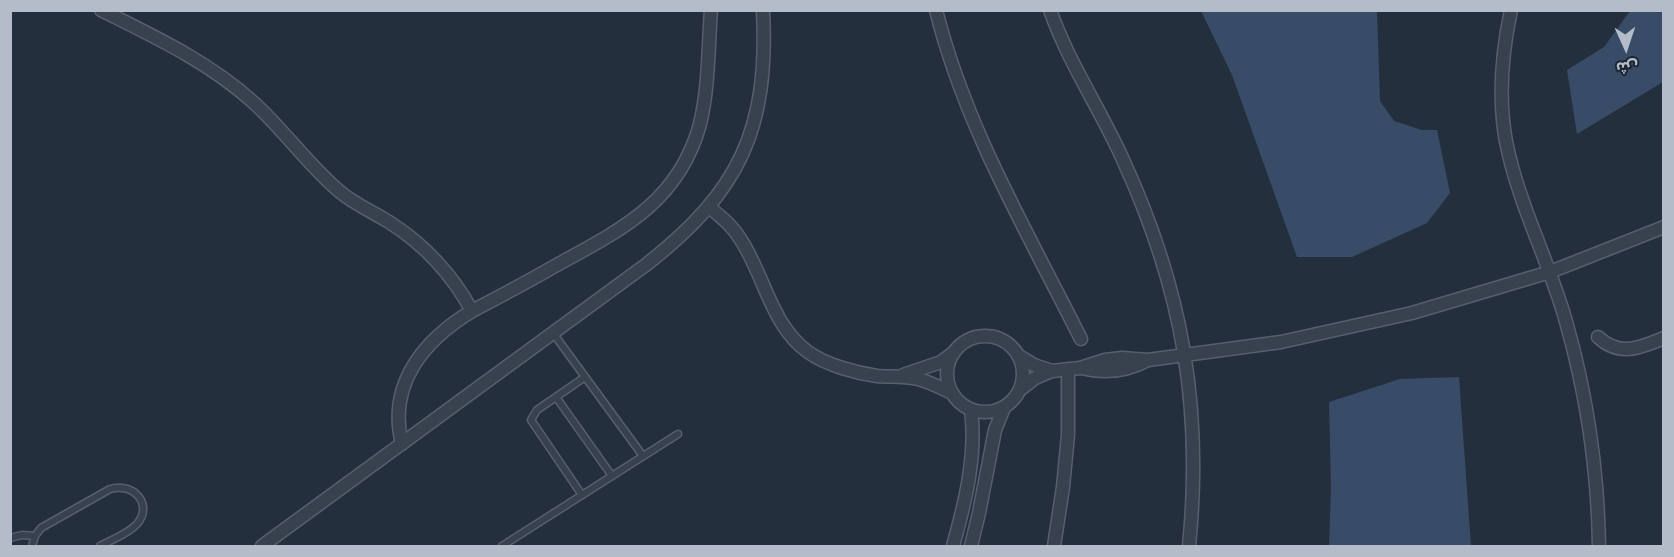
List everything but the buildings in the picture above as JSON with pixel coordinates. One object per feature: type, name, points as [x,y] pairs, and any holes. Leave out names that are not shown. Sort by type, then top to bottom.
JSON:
[{"type":"street","points":[[101,10],[188,55],[232,85],[272,120],[336,189],[404,231],[430,254],[454,281],[472,311]]},
{"type":"street","points":[[402,444],[398,427],[398,409],[402,392],[413,368],[436,337],[472,311],[620,230],[643,214],[668,187],[689,153],[700,122],[705,90],[711,10]]},
{"type":"street","points":[[262,546],[665,250],[696,223],[733,173],[754,121],[764,66],[763,10]]},
{"type":"street","points":[[936,10],[956,74],[979,134],[1081,339]]},
{"type":"street","points":[[1050,10],[1068,56],[1123,160],[1153,232],[1173,292],[1186,355],[1194,445],[1189,546]]},
{"type":"street","points":[[1511,10],[1505,43],[1502,92],[1505,134],[1514,175],[1550,272],[1571,339],[1583,397],[1595,482],[1599,546]]},
{"type":"street","points":[[709,207],[729,224],[740,238],[780,323],[795,341],[811,354],[832,364],[877,376],[899,376],[929,382],[952,393]]},
{"type":"street","points":[[899,376],[940,362],[974,338],[992,337],[1007,343],[1019,356],[1034,366],[1052,370],[1074,369],[1113,358],[1148,360],[1281,342],[1369,324],[1456,301],[1550,272],[1664,226]]},
{"type":"street","points":[[1598,337],[1610,346],[1624,350],[1639,348],[1664,338]]},
{"type":"street","points":[[954,352],[947,368],[947,377],[952,393],[963,406],[971,410],[988,412],[1004,408],[1011,403],[1021,389],[1035,378],[1052,370]]},
{"type":"street","points":[[1019,356],[1024,372],[1021,389]]},
{"type":"street","points":[[1054,546],[1063,487],[1074,369]]},
{"type":"street","points":[[970,546],[979,513],[994,430],[1004,408]]},
{"type":"street","points":[[953,546],[963,509],[972,445],[971,410]]},
{"type":"lane","points":[[553,333],[644,456]]},
{"type":"lane","points":[[582,495],[531,420],[534,413],[585,377]]},
{"type":"lane","points":[[556,397],[612,476]]},
{"type":"lane","points":[[502,546],[678,434]]},
{"type":"lane","points":[[33,546],[35,536],[46,525],[110,489],[123,487],[130,489],[142,504],[141,517],[134,527],[100,546]]},
{"type":"lane","points":[[10,538],[22,535],[35,536]]},
{"type":"water","points":[[1201,11],[1377,11],[1380,101],[1394,121],[1422,130],[1437,130],[1450,193],[1427,223],[1352,257],[1297,257],[1232,75]]},
{"type":"water","points":[[1630,11],[1663,11],[1663,82],[1577,134],[1567,70],[1604,47]]},
{"type":"water","points":[[1459,377],[1471,546],[1329,546],[1331,488],[1329,402],[1400,379]]}]
